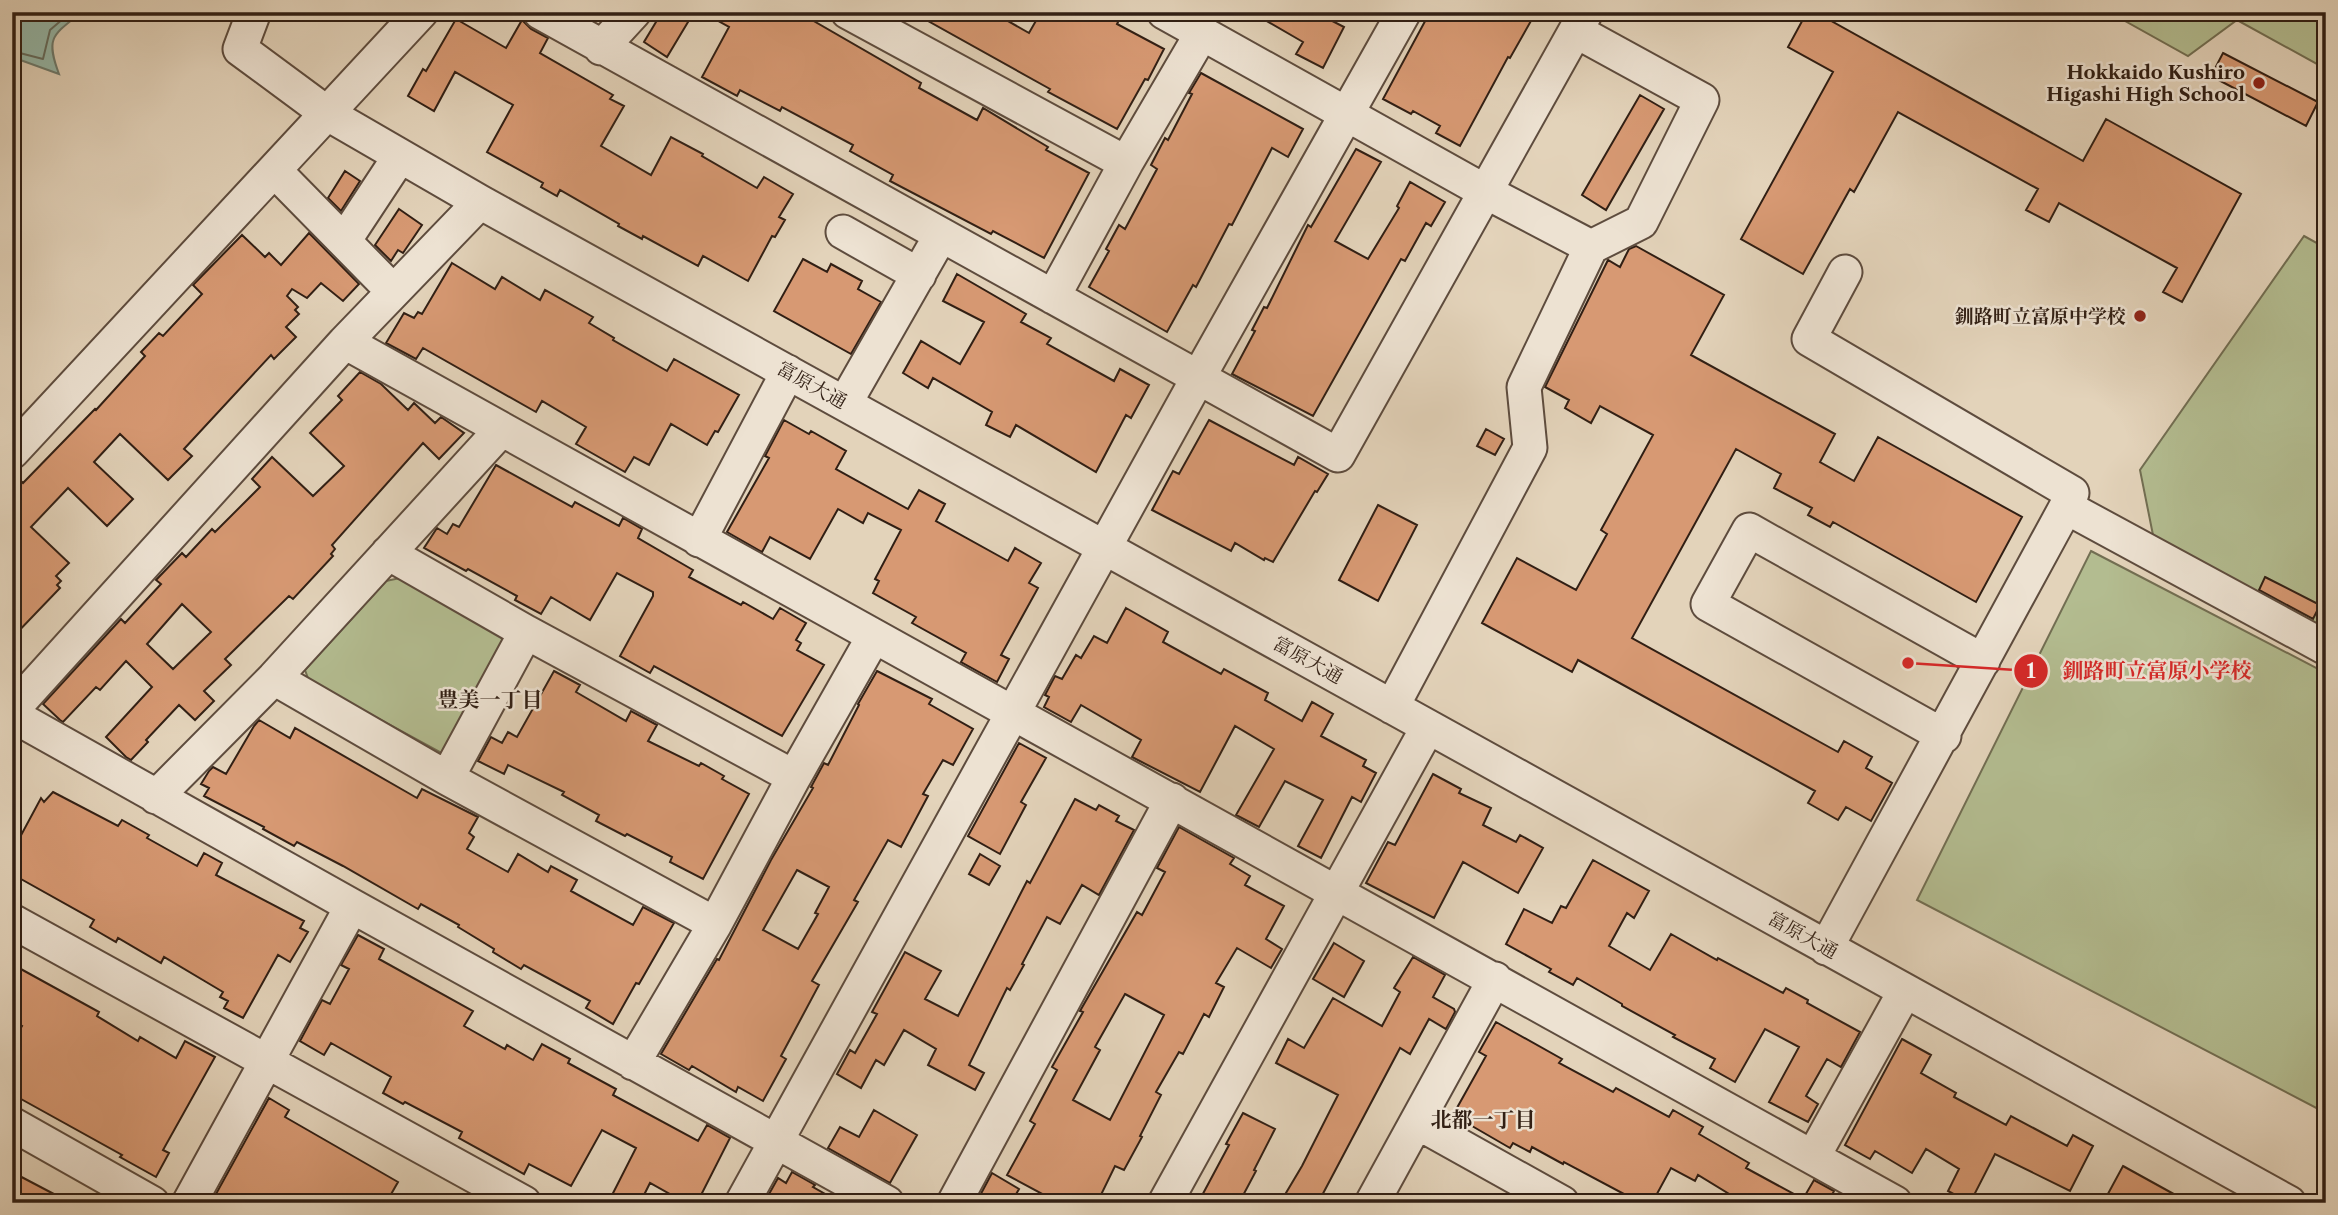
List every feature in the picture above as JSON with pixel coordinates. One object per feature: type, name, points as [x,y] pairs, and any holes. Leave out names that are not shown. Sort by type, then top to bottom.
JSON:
[{"type":"street","name":"富原大通","points":[[254,12],[240,48],[328,114],[480,202],[2289,1203]]},
{"type":"street","points":[[12,452],[421,12]]},
{"type":"street","points":[[540,12],[1338,455],[1581,22],[1702,100],[1641,222],[1591,247],[1524,387],[1530,448],[1392,707]]},
{"type":"street","points":[[601,48],[634,12]]},
{"type":"street","points":[[848,12],[1126,163]]},
{"type":"street","points":[[1164,12],[1486,192],[1591,247]]},
{"type":"street","points":[[742,1203],[1198,378],[1404,12]]},
{"type":"street","points":[[1053,297],[1126,163],[1202,33]]},
{"type":"street","points":[[344,241],[400,156]]},
{"type":"street","points":[[275,171],[384,282]]},
{"type":"street","points":[[480,202],[345,342],[12,712],[156,797],[887,1203]]},
{"type":"street","points":[[843,232],[919,275]]},
{"type":"street","points":[[845,403],[941,235]]},
{"type":"street","points":[[1826,948],[1944,736],[2067,508],[2072,493],[1809,339],[1845,272]]},
{"type":"street","points":[[345,342],[1895,1203]]},
{"type":"street","points":[[699,540],[788,372]]},
{"type":"street","points":[[156,797],[274,678],[501,430]]},
{"type":"street","points":[[2067,508],[2326,648]]},
{"type":"street","points":[[1944,736],[1708,604],[1749,530],[1983,661]]},
{"type":"street","points":[[388,553],[526,632],[794,777]]},
{"type":"street","points":[[447,778],[526,632]]},
{"type":"street","points":[[633,1063],[715,924],[874,636]]},
{"type":"street","points":[[274,678],[447,778],[715,924]]},
{"type":"street","points":[[1165,1203],[1428,727]]},
{"type":"street","points":[[954,1203],[1172,800]]},
{"type":"street","points":[[190,1203],[352,906]]},
{"type":"street","points":[[12,920],[524,1203]]},
{"type":"street","points":[[1372,1203],[1495,979]]},
{"type":"street","points":[[1813,1157],[1905,991]]},
{"type":"street","points":[[1417,1122],[1562,1203]]},
{"type":"street","points":[[12,1124],[152,1203]]},
{"type":"shaded area","points":[[2109,12],[2326,12],[2326,69],[2237,20],[2188,56]]},
{"type":"shaded area","points":[[2304,236],[2326,248],[2326,634],[2155,545],[2140,470]]},
{"type":"shaded area","points":[[2091,551],[2326,673],[2326,1113],[1917,900]]},
{"type":"shaded area","points":[[400,578],[512,638],[447,756],[309,681],[305,670],[386,581]]},
{"type":"water","points":[[12,12],[82,12],[54,38],[53,52],[59,74],[12,57]]},
{"type":"building","points":[[662,12],[694,12],[667,57],[644,42]]},
{"type":"building","points":[[702,12],[798,12],[921,83],[919,88],[977,120],[983,108],[1048,147],[1046,150],[1089,173],[1044,258],[993,231],[991,234],[890,181],[893,175],[850,151],[853,145],[782,107],[780,111],[740,90],[737,96],[702,77],[729,27]]},
{"type":"building","points":[[912,12],[992,12],[1029,33],[1041,12],[1105,12],[1119,20],[1117,24],[1164,49],[1117,129]]},
{"type":"building","points":[[1251,12],[1315,12],[1344,27],[1323,68],[1296,54],[1303,42]]},
{"type":"building","points":[[1430,12],[1536,12],[1510,58],[1508,57],[1460,146],[1436,133],[1440,126],[1383,99]]},
{"type":"building","points":[[1807,12],[1815,12],[2083,161],[2106,119],[2241,194],[2182,302],[2163,292],[2177,268],[2059,203],[2049,222],[2026,210],[2038,189],[1898,112],[1854,192],[1850,189],[1803,274],[1741,239],[1833,72],[1788,47]]},
{"type":"building","points":[[456,19],[506,48],[522,20],[531,29],[548,38],[540,53],[613,95],[610,99],[624,106],[601,146],[651,175],[671,137],[757,188],[764,177],[793,194],[779,217],[785,220],[775,237],[772,236],[748,281],[703,256],[698,266],[643,236],[642,239],[560,190],[557,196],[541,187],[543,183],[487,152],[513,105],[455,72],[434,111],[408,96]]},
{"type":"building","points":[[2223,53],[2318,102],[2306,126],[2211,76]]},
{"type":"building","points":[[1201,73],[1303,129],[1288,157],[1272,148],[1232,225],[1229,224],[1196,287],[1193,285],[1167,332],[1089,287],[1109,251],[1106,249],[1119,225],[1125,229],[1157,169],[1151,165],[1165,138],[1168,140]]},
{"type":"building","points":[[1640,95],[1664,109],[1606,210],[1582,195]]},
{"type":"building","points":[[1356,149],[1381,162],[1335,241],[1368,259],[1399,208],[1397,206],[1410,182],[1445,202],[1431,226],[1426,223],[1405,261],[1401,259],[1313,416],[1232,374],[1255,331],[1252,330],[1264,307],[1267,308],[1308,225],[1311,227]]},
{"type":"building","points":[[345,171],[360,181],[341,211],[328,198]]},
{"type":"building","points":[[399,209],[422,225],[403,253],[398,250],[391,261],[375,245]]},
{"type":"building","points":[[309,233],[359,284],[343,301],[321,283],[307,298],[292,289],[287,296],[298,307],[295,310],[299,314],[286,327],[296,337],[274,359],[271,355],[184,449],[192,456],[168,480],[120,434],[94,462],[133,499],[107,526],[68,488],[31,527],[69,563],[56,576],[61,581],[57,585],[60,588],[12,638],[12,473],[23,483],[96,410],[145,356],[141,352],[159,333],[163,336],[202,294],[193,285],[242,235],[265,257],[269,253],[281,265]]},
{"type":"building","points":[[1636,246],[1724,295],[1691,355],[1835,434],[1820,462],[1854,481],[1878,437],[2022,517],[1976,602],[1833,522],[1830,527],[1808,515],[1812,508],[1774,488],[1781,474],[1736,449],[1632,638],[1838,752],[1844,741],[1872,757],[1866,768],[1892,783],[1871,821],[1846,807],[1838,820],[1808,803],[1815,791],[1578,660],[1572,672],[1482,623],[1517,558],[1576,590],[1607,534],[1601,530],[1653,435],[1600,406],[1591,423],[1565,408],[1569,400],[1545,387],[1608,260],[1620,267],[1629,249]]},
{"type":"building","points":[[803,259],[827,272],[831,264],[862,281],[858,289],[881,302],[851,354],[774,311]]},
{"type":"building","points":[[452,263],[495,289],[502,277],[540,300],[545,290],[593,317],[589,323],[667,371],[674,359],[739,395],[718,432],[715,431],[707,445],[671,424],[649,465],[634,457],[625,472],[576,444],[586,427],[542,401],[536,412],[423,348],[416,359],[386,343],[404,313],[414,318],[418,312],[422,314]]},
{"type":"building","points":[[957,274],[1026,314],[1021,322],[1051,338],[1047,344],[1114,381],[1120,369],[1149,385],[1131,418],[1126,415],[1096,472],[1016,425],[1010,437],[986,425],[992,412],[933,378],[928,388],[903,373],[921,341],[960,364],[984,322],[943,301]]},
{"type":"building","points":[[360,372],[381,384],[408,410],[414,403],[435,423],[441,417],[464,433],[439,459],[423,443],[332,545],[335,549],[331,554],[333,556],[293,599],[289,596],[225,659],[231,665],[204,691],[214,701],[195,720],[179,705],[131,760],[126,757],[106,737],[152,687],[126,661],[100,690],[96,687],[63,722],[60,720],[43,704],[121,619],[125,623],[161,584],[156,580],[182,553],[186,557],[212,529],[215,532],[260,487],[252,479],[272,457],[313,496],[344,466],[310,433],[342,400],[338,396]],"holes":[[[182,604],[211,632],[173,669],[147,644]]]},
{"type":"building","points":[[784,420],[809,434],[811,431],[846,451],[836,469],[908,509],[919,490],[945,504],[936,521],[1008,561],[1015,548],[1041,563],[1029,583],[1038,588],[1001,655],[1009,659],[997,682],[961,662],[966,653],[912,623],[916,617],[873,593],[879,581],[875,579],[901,530],[868,513],[863,523],[838,509],[810,559],[770,537],[762,552],[727,532],[769,458],[765,456]]},
{"type":"building","points":[[1209,420],[1294,465],[1298,457],[1328,474],[1273,562],[1265,558],[1264,560],[1235,543],[1231,551],[1152,510],[1173,471],[1179,474]]},
{"type":"building","points":[[1486,429],[1504,439],[1495,455],[1477,446]]},
{"type":"building","points":[[496,465],[572,507],[575,502],[619,526],[623,518],[642,529],[638,538],[693,570],[689,577],[741,605],[743,602],[773,619],[780,608],[806,623],[796,640],[801,643],[797,650],[824,665],[782,736],[654,666],[650,673],[620,656],[653,592],[617,573],[590,620],[551,597],[541,614],[515,600],[517,596],[424,548],[437,528],[447,534],[453,524],[459,527]]},
{"type":"building","points":[[1378,505],[1417,525],[1378,601],[1339,580]]},
{"type":"building","points":[[2265,577],[2320,605],[2313,619],[2259,590]]},
{"type":"building","points":[[1126,608],[1168,632],[1163,642],[1221,674],[1224,669],[1268,693],[1265,700],[1302,721],[1312,702],[1333,714],[1321,736],[1366,760],[1363,766],[1376,773],[1361,802],[1352,797],[1321,858],[1298,846],[1323,800],[1285,781],[1259,827],[1236,815],[1274,749],[1235,726],[1200,792],[1132,757],[1141,740],[1081,705],[1071,722],[1044,707],[1049,697],[1045,695],[1055,676],[1062,679],[1076,655],[1081,658],[1094,636],[1107,643]]},
{"type":"building","points":[[554,671],[580,685],[576,692],[626,721],[631,711],[657,725],[648,741],[699,766],[701,763],[749,794],[703,879],[670,862],[672,857],[596,821],[599,815],[562,795],[564,792],[508,765],[504,774],[478,761],[491,737],[502,743],[508,732],[517,737]]},
{"type":"building","points":[[877,671],[932,699],[929,704],[973,729],[953,765],[943,760],[923,794],[928,796],[901,847],[888,840],[854,900],[858,902],[812,981],[819,985],[781,1056],[786,1059],[763,1101],[738,1087],[736,1092],[692,1066],[689,1070],[661,1054],[717,959],[719,960],[824,763],[828,765]],"holes":[[[797,870],[829,887],[815,913],[818,914],[798,949],[763,930]]]},
{"type":"building","points":[[259,720],[290,738],[295,728],[417,798],[422,789],[478,817],[469,833],[474,837],[467,849],[508,872],[518,854],[548,872],[551,866],[577,880],[571,891],[633,925],[643,907],[674,923],[613,1024],[586,1008],[590,1001],[524,965],[521,969],[493,952],[494,949],[458,927],[459,925],[421,904],[418,909],[343,866],[297,842],[294,846],[204,796],[209,788],[201,784],[209,771],[213,767],[226,774]]},
{"type":"building","points":[[1019,743],[1046,758],[1021,802],[1026,805],[1000,854],[968,836]]},
{"type":"building","points":[[1433,774],[1461,789],[1459,793],[1491,808],[1483,825],[1516,842],[1520,835],[1543,848],[1518,893],[1463,862],[1434,918],[1366,883],[1388,842],[1395,845]]},
{"type":"building","points":[[53,792],[118,826],[122,820],[149,835],[147,838],[197,866],[204,853],[222,863],[216,875],[304,921],[300,928],[308,932],[290,962],[278,955],[243,1018],[224,1008],[228,1001],[220,997],[223,992],[164,957],[161,963],[118,938],[116,942],[90,927],[94,920],[12,874],[12,852],[41,798],[44,802]]},
{"type":"building","points":[[1075,799],[1096,810],[1099,805],[1119,816],[1116,821],[1134,830],[1099,895],[1082,885],[1060,924],[1047,917],[1010,990],[1007,988],[969,1065],[984,1073],[975,1090],[928,1065],[936,1049],[904,1030],[884,1065],[876,1060],[861,1088],[837,1074],[850,1050],[855,1053],[877,1014],[872,1012],[905,952],[941,971],[925,999],[958,1016],[1027,881],[1030,883]]},
{"type":"building","points":[[1179,827],[1234,858],[1230,864],[1250,876],[1245,885],[1284,906],[1266,939],[1282,949],[1271,968],[1237,948],[1216,983],[1224,987],[1209,1017],[1204,1014],[1183,1054],[1179,1052],[1156,1092],[1161,1095],[1124,1170],[1115,1166],[1097,1203],[1059,1203],[1007,1175],[1035,1124],[1030,1121],[1057,1070],[1052,1067],[1083,1012],[1080,1011],[1137,912],[1142,915],[1165,872],[1157,868]],"holes":[[[1125,994],[1164,1015],[1110,1120],[1073,1100],[1100,1050],[1095,1047]]]},
{"type":"building","points":[[980,854],[1000,866],[989,885],[969,874]]},
{"type":"building","points":[[1593,860],[1649,891],[1634,918],[1627,913],[1609,946],[1650,970],[1671,934],[1783,993],[1786,988],[1808,1000],[1807,1003],[1860,1032],[1841,1067],[1827,1059],[1806,1096],[1818,1104],[1808,1122],[1769,1102],[1799,1047],[1765,1029],[1735,1082],[1710,1068],[1715,1059],[1673,1037],[1675,1035],[1577,978],[1573,985],[1549,972],[1551,969],[1506,944],[1524,909],[1552,923],[1561,906],[1566,908]]},
{"type":"building","points":[[358,935],[384,949],[379,959],[473,1011],[464,1026],[505,1049],[507,1045],[533,1060],[542,1044],[570,1059],[568,1063],[616,1089],[613,1095],[698,1141],[707,1125],[730,1138],[697,1203],[686,1203],[650,1183],[640,1203],[608,1203],[636,1148],[602,1130],[571,1186],[529,1164],[524,1174],[459,1138],[462,1132],[383,1093],[391,1077],[331,1043],[324,1055],[300,1041],[322,1000],[330,1004],[349,969],[341,965]]},
{"type":"building","points":[[1334,943],[1364,961],[1344,997],[1313,979]]},
{"type":"building","points":[[1413,957],[1445,975],[1433,997],[1454,1009],[1446,1029],[1429,1019],[1410,1054],[1400,1048],[1318,1203],[1280,1203],[1338,1095],[1276,1063],[1288,1039],[1304,1048],[1333,998],[1382,1026],[1400,992],[1394,988]]},
{"type":"building","points":[[19,968],[99,1012],[97,1016],[138,1041],[140,1037],[176,1058],[185,1041],[215,1057],[163,1150],[169,1153],[156,1177],[12,1094],[12,1044],[22,1026],[12,1021],[12,981]]},
{"type":"building","points":[[1496,1022],[1562,1059],[1559,1063],[1613,1092],[1616,1088],[1669,1117],[1673,1110],[1703,1127],[1699,1134],[1749,1163],[1746,1168],[1803,1199],[1814,1180],[1834,1191],[1828,1203],[1744,1203],[1698,1175],[1695,1181],[1671,1168],[1652,1203],[1635,1203],[1623,1196],[1624,1194],[1532,1147],[1530,1152],[1513,1143],[1510,1148],[1453,1115],[1486,1056],[1479,1052]]},
{"type":"building","points":[[1902,1039],[1931,1055],[1921,1073],[1956,1093],[1954,1097],[2006,1125],[2011,1116],[2067,1146],[2073,1135],[2093,1146],[2070,1191],[1995,1154],[1970,1203],[1948,1191],[1959,1169],[1926,1149],[1912,1173],[1875,1151],[1870,1159],[1845,1145]]},
{"type":"building","points":[[269,1098],[289,1110],[285,1117],[398,1182],[386,1203],[211,1203]]},
{"type":"building","points":[[874,1110],[917,1135],[890,1183],[828,1148],[840,1127],[859,1137]]},
{"type":"building","points":[[1243,1113],[1275,1129],[1254,1170],[1256,1171],[1239,1203],[1198,1203],[1229,1145],[1226,1144]]},
{"type":"building","points":[[2123,1166],[2190,1203],[2103,1203]]},
{"type":"building","points":[[12,1172],[71,1203],[12,1203]]},
{"type":"building","points":[[792,1172],[841,1203],[764,1203],[778,1178],[786,1183]]},
{"type":"building","points":[[992,1173],[1019,1189],[1011,1203],[976,1203]]},
{"type":"place","name":"Hokkaido Kushiro Higashi High School","points":[[2259,83]]},
{"type":"place","name":"釧路町立富原中学校","points":[[2140,316]]},
{"type":"place","name":"釧路町立富原小学校","points":[[1908,663]]},
{"type":"district","name":"豊美一丁目","points":[[490,699]]},
{"type":"district","name":"北都一丁目","points":[[1483,1119]]}]
